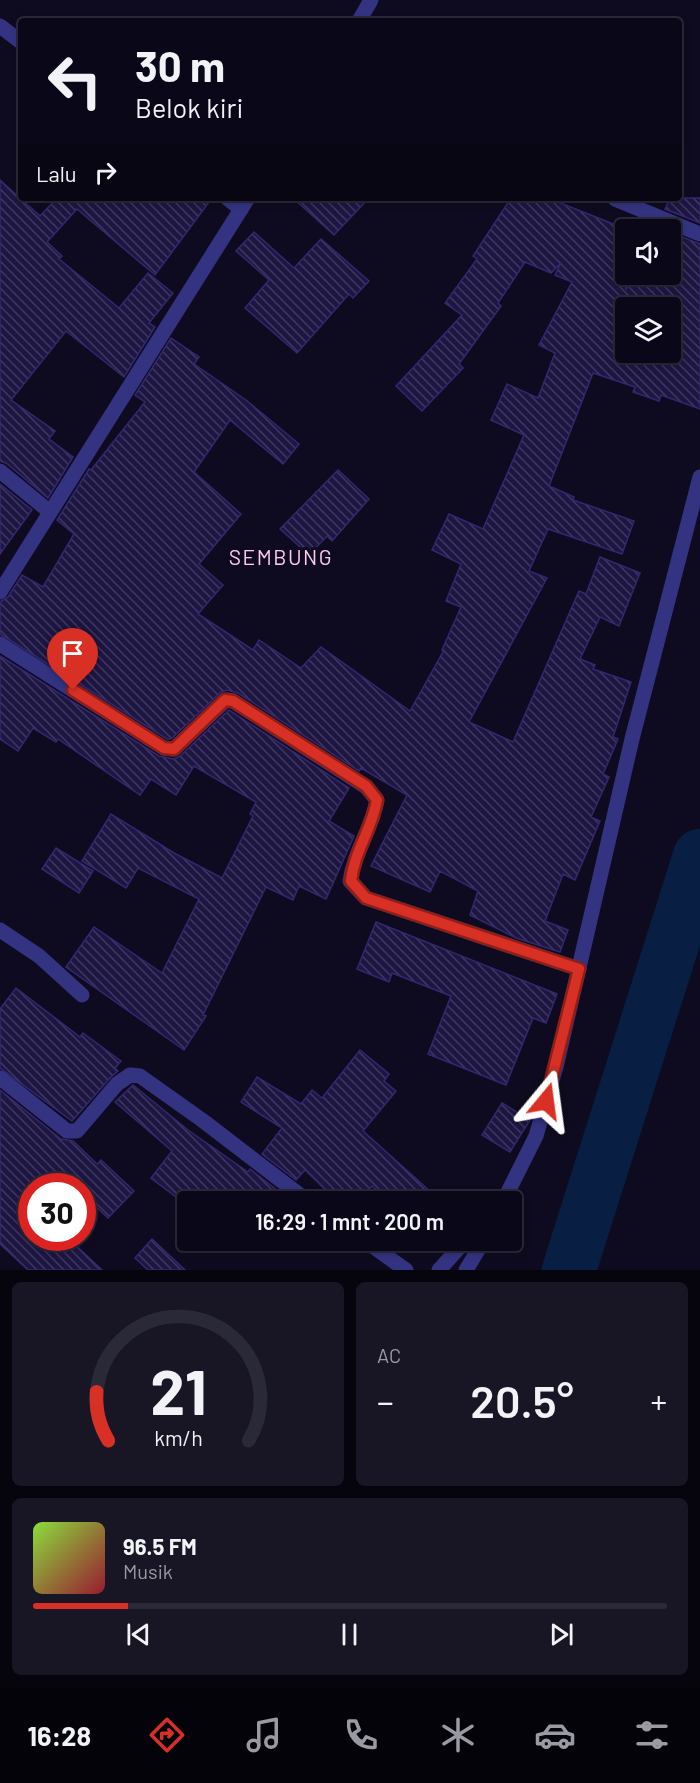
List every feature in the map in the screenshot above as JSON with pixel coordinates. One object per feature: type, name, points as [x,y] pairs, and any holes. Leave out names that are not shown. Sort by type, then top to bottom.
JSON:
[{"type":"street","points":[[360,18],[371,0]]},
{"type":"street","points":[[0,26],[18,40]]},
{"type":"street","points":[[620,201],[700,234]]},
{"type":"street","points":[[0,592],[244,203]]},
{"type":"street","points":[[0,471],[50,512]]},
{"type":"street","points":[[508,1191],[536,1136],[556,1067],[632,739],[700,477]]},
{"type":"street","points":[[0,644],[164,748],[174,749],[225,700],[233,701],[366,786],[377,800],[373,820],[353,864],[351,881],[366,898],[579,969]]},
{"type":"street","points":[[0,930],[39,956],[82,995]]},
{"type":"street","points":[[0,1078],[67,1131],[77,1131],[117,1084],[130,1075],[140,1076],[193,1113],[295,1191]]},
{"type":"street","points":[[379,1251],[406,1270]]},
{"type":"street","points":[[439,1270],[456,1251]]},
{"type":"street","points":[[466,1270],[477,1251]]},
{"type":"building","points":[[0,180],[18,196],[18,201],[23,201],[40,216],[54,201],[210,201],[155,275],[77,209],[47,242],[62,256],[59,259],[119,308],[148,273],[173,293],[149,323],[155,327],[124,377],[66,331],[11,400],[55,431],[49,439],[73,457],[48,498],[6,463],[0,461]]},
{"type":"building","points":[[700,198],[700,223],[665,209],[669,201]]},
{"type":"building","points":[[296,201],[366,201],[334,235]]},
{"type":"building","points":[[509,201],[556,201],[615,225],[615,285],[626,285],[626,290],[628,285],[681,285],[681,236],[700,244],[700,409],[661,395],[659,401],[633,392],[635,387],[593,373],[549,486],[574,497],[573,500],[634,521],[622,554],[548,529],[529,571],[547,578],[469,722],[513,742],[579,591],[586,594],[600,557],[640,573],[619,626],[600,617],[580,659],[595,665],[593,669],[631,682],[613,737],[618,739],[603,774],[609,777],[591,817],[600,821],[575,880],[563,874],[545,921],[568,930],[560,952],[516,938],[470,915],[478,891],[440,871],[430,892],[371,866],[407,795],[361,768],[359,771],[238,693],[227,690],[220,693],[171,739],[167,739],[0,634],[0,602],[8,597],[22,575],[43,587],[74,534],[57,520],[89,469],[91,470],[145,402],[135,395],[171,338],[199,357],[194,364],[246,400],[299,444],[283,464],[230,420],[194,472],[241,514],[199,564],[223,585],[198,614],[253,650],[259,640],[301,668],[321,647],[410,711],[444,650],[442,650],[461,607],[446,601],[461,564],[432,550],[449,514],[483,529],[524,435],[491,420],[507,384],[538,398],[555,353],[539,345],[572,282],[555,275],[561,263],[551,273],[525,262],[498,303],[501,306],[459,364],[463,368],[422,411],[396,386],[462,315],[445,303],[477,259],[473,256]]},
{"type":"building","points":[[254,232],[294,268],[321,239],[369,281],[353,298],[349,294],[297,353],[245,308],[269,280],[236,251]]},
{"type":"building","points":[[338,470],[369,499],[332,541],[327,536],[309,555],[280,529]]},
{"type":"building","points":[[0,484],[32,510],[0,554]]},
{"type":"building","points":[[0,656],[159,756],[174,759],[180,756],[229,710],[349,788],[329,821],[354,836],[326,899],[299,886],[293,900],[266,887],[203,1015],[206,1016],[184,1050],[66,967],[94,927],[162,973],[199,899],[138,868],[126,888],[82,861],[111,814],[174,853],[222,878],[253,816],[250,814],[256,802],[194,766],[176,795],[151,779],[140,795],[58,739],[56,742],[33,728],[18,751],[0,739]]},
{"type":"building","points":[[56,848],[93,871],[79,893],[42,869]]},
{"type":"building","points":[[376,922],[557,994],[546,1023],[533,1018],[506,1085],[428,1054],[451,996],[392,973],[389,982],[357,969]]},
{"type":"building","points":[[16,988],[80,1037],[83,1033],[121,1061],[115,1068],[118,1071],[72,1121],[0,1068],[0,1009]]},
{"type":"building","points":[[360,1050],[389,1074],[384,1081],[396,1091],[363,1131],[430,1191],[377,1191],[372,1186],[367,1191],[327,1191],[305,1170],[296,1180],[262,1154],[282,1128],[241,1102],[257,1077],[301,1104],[312,1090],[322,1098]]},
{"type":"building","points":[[133,1085],[188,1130],[248,1172],[250,1169],[278,1191],[177,1191],[177,1198],[151,1178],[172,1151],[115,1102]]},
{"type":"building","points":[[0,1090],[61,1139],[73,1141],[97,1164],[101,1160],[134,1191],[108,1218],[96,1207],[96,1173],[18,1173],[18,1251],[82,1251],[102,1270],[28,1270],[0,1244]]},
{"type":"building","points":[[502,1103],[530,1120],[510,1152],[482,1135]]},
{"type":"building","points":[[152,1239],[185,1270],[148,1270],[135,1258]]},
{"type":"waterway","points":[[569,1270],[700,856]]},
{"type":"district","name":"SEMBUNG","points":[[281,556]]},
{"type":"route","points":[[73,690],[164,748],[174,749],[225,700],[233,701],[366,786],[377,800],[373,820],[353,864],[351,881],[366,898],[579,969],[546,1101]]}]
